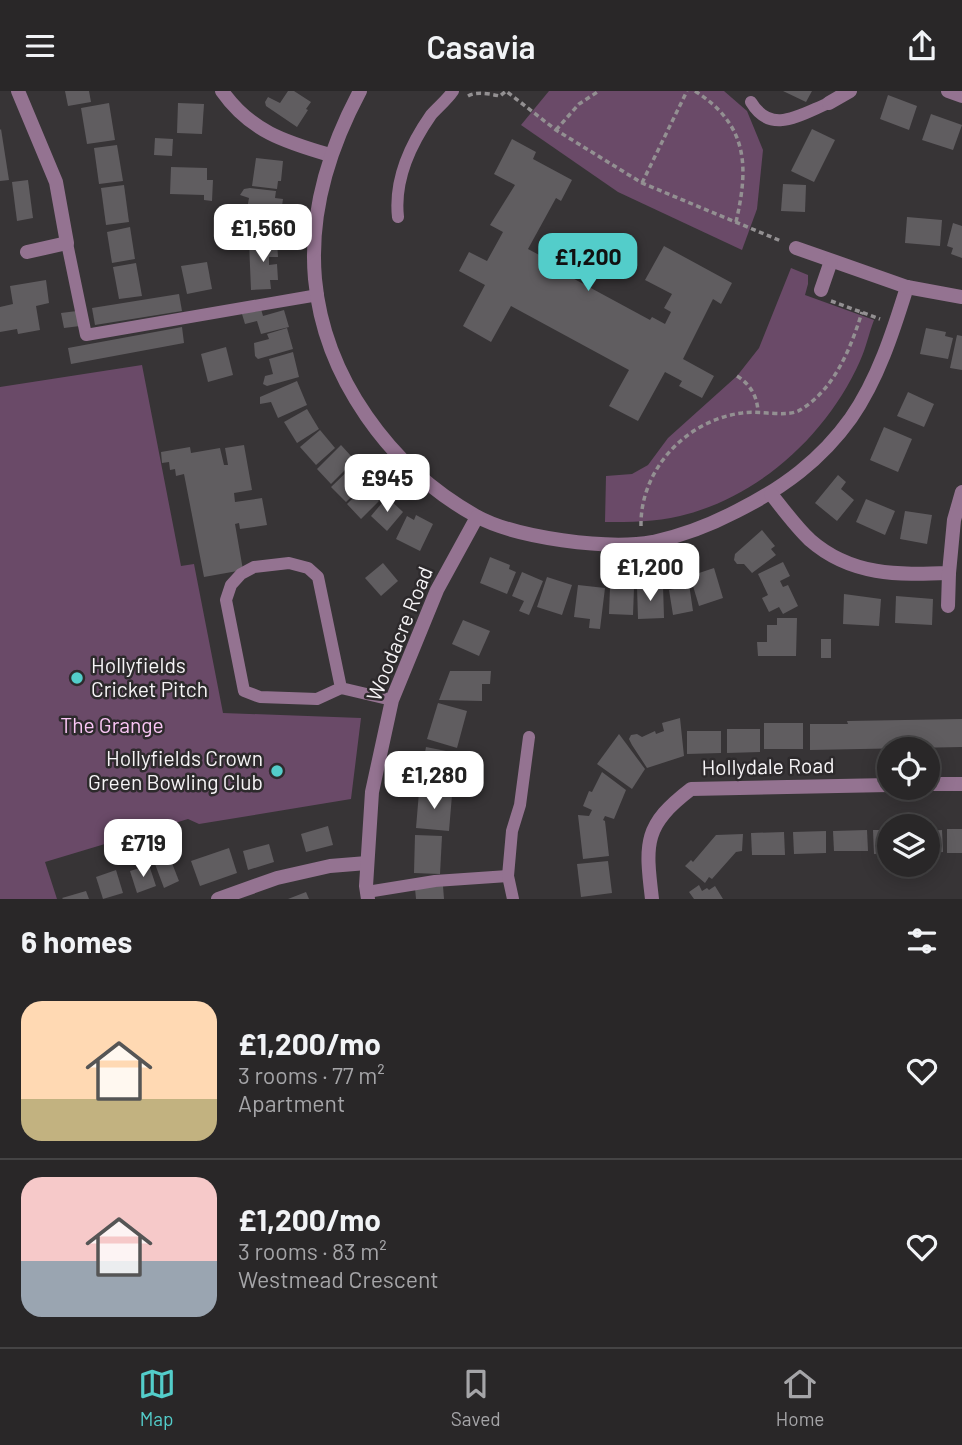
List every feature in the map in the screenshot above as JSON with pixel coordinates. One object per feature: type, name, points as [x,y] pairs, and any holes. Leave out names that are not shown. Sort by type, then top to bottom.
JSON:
[{"type":"street","points":[[18,91],[56,182],[67,243],[27,251]]},
{"type":"street","points":[[222,91],[234,109],[262,131],[295,145],[330,155]]},
{"type":"street","points":[[360,91],[330,155],[322,180],[315,239],[315,279],[321,316],[335,361],[355,399],[383,439],[428,482],[477,517],[524,533],[572,542],[610,544],[653,541],[716,522],[771,495],[805,470],[850,418],[873,378],[907,287]]},
{"type":"street","points":[[829,103],[850,91]]},
{"type":"street","points":[[948,91],[962,96]]},
{"type":"street","points":[[796,248],[907,287],[962,297]]},
{"type":"street","points":[[822,294],[831,261]]},
{"type":"street","points":[[948,606],[954,520],[962,492]]},
{"type":"street","points":[[771,495],[809,538],[829,554],[867,570],[898,575],[949,573]]},
{"type":"street","name":"Woodacre Road","points":[[367,895],[372,792],[392,700],[437,590],[477,517]]},
{"type":"street","points":[[940,784],[962,784]]},
{"type":"street","name":"Hollydale Road","points":[[652,899],[648,870],[654,825],[669,806],[691,789],[877,785]]},
{"type":"street","points":[[218,899],[276,878],[330,866],[367,863]]},
{"type":"lane","points":[[398,217],[396,201],[400,176],[409,154],[432,115],[452,93]]},
{"type":"lane","points":[[751,102],[757,112],[775,121],[788,120],[829,103]]},
{"type":"lane","points":[[67,243],[86,335],[318,295]]},
{"type":"lane","points":[[341,688],[318,577],[308,568],[289,563],[254,567],[242,574],[231,585],[226,600],[244,691],[260,697],[317,699],[341,688],[392,700]]},
{"type":"lane","points":[[513,899],[508,876],[512,831],[520,805],[529,737]]},
{"type":"lane","points":[[367,895],[435,880],[508,876]]},
{"type":"path","points":[[452,93],[461,103],[472,93],[483,92],[500,96],[506,91],[556,130],[642,183],[796,248]]},
{"type":"path","points":[[556,130],[579,104],[599,91]]},
{"type":"path","points":[[642,183],[687,91]]},
{"type":"path","points":[[695,91],[720,110],[742,152],[743,192],[736,222]]},
{"type":"path","points":[[822,294],[880,319],[877,327]]},
{"type":"path","points":[[652,524],[641,526],[643,499],[659,465],[671,448],[704,424],[722,417],[758,411],[786,414],[797,412],[826,387],[836,372],[862,312]]},
{"type":"path","points":[[737,376],[751,389],[758,401],[758,411]]},
{"type":"green space","points":[[549,91],[724,91],[747,111],[763,150],[757,209],[742,250],[618,192],[521,125]]},
{"type":"green space","points":[[791,268],[808,275],[805,295],[874,320],[860,361],[829,414],[787,459],[737,494],[709,507],[671,518],[605,522],[606,476],[632,474],[648,465],[668,438],[737,376],[759,348]]},
{"type":"green space","name":"The Grange","points":[[142,365],[181,566],[194,564],[223,713],[361,718],[351,799],[199,824],[188,819],[45,862],[57,899],[0,899],[0,387]]},
{"type":"building","points":[[65,91],[89,91],[91,102],[68,106]]},
{"type":"building","points":[[288,91],[294,91],[311,102],[297,127],[266,106],[265,102],[268,97],[280,103]]},
{"type":"building","points":[[783,91],[812,91],[806,102]]},
{"type":"building","points":[[888,95],[917,106],[909,130],[880,119]]},
{"type":"building","points":[[109,103],[115,140],[87,144],[81,108]]},
{"type":"building","points":[[178,103],[204,104],[202,134],[177,133]]},
{"type":"building","points":[[931,114],[962,125],[953,150],[922,140]]},
{"type":"building","points":[[812,129],[835,140],[814,182],[791,171]]},
{"type":"building","points":[[0,130],[9,180],[0,181]]},
{"type":"building","points":[[155,138],[173,139],[172,156],[154,155]]},
{"type":"building","points":[[512,139],[536,152],[533,159],[572,180],[561,201],[556,198],[528,249],[543,257],[541,261],[650,320],[652,317],[665,324],[671,312],[664,308],[672,294],[645,280],[664,246],[732,283],[721,304],[713,299],[683,359],[714,376],[702,398],[679,386],[682,381],[665,372],[638,421],[609,406],[629,370],[511,306],[491,342],[463,326],[485,285],[459,271],[469,252],[487,261],[503,232],[490,225],[515,185],[494,174]]},
{"type":"building","points":[[117,145],[123,181],[99,184],[94,148]]},
{"type":"building","points":[[256,158],[283,161],[281,181],[278,181],[277,189],[252,186]]},
{"type":"building","points":[[171,167],[207,168],[207,180],[213,180],[212,201],[204,200],[204,195],[170,194]]},
{"type":"building","points":[[28,180],[33,218],[17,221],[12,182]]},
{"type":"building","points":[[783,184],[806,185],[805,212],[781,211]]},
{"type":"building","points":[[124,185],[129,222],[106,225],[101,188]]},
{"type":"building","points":[[244,189],[276,191],[275,198],[283,199],[281,213],[247,209],[249,198],[240,195]]},
{"type":"building","points":[[253,212],[280,214],[277,238],[250,236]]},
{"type":"building","points":[[907,217],[942,220],[940,246],[905,243]]},
{"type":"building","points":[[953,223],[962,226],[962,258],[951,254],[953,248],[947,246]]},
{"type":"building","points":[[130,227],[135,259],[112,263],[107,232]]},
{"type":"building","points":[[277,241],[278,257],[269,257],[269,265],[277,264],[278,280],[270,280],[271,289],[251,290],[249,242]]},
{"type":"building","points":[[207,262],[212,289],[187,294],[181,266]]},
{"type":"building","points":[[136,263],[142,296],[119,299],[113,267]]},
{"type":"building","points":[[46,280],[49,303],[36,306],[40,330],[18,334],[17,329],[0,332],[0,307],[13,304],[10,286]]},
{"type":"building","points":[[179,294],[182,311],[95,325],[92,308]]},
{"type":"building","points":[[261,309],[263,316],[284,310],[289,327],[261,334],[257,321],[245,324],[242,314]]},
{"type":"building","points":[[77,311],[80,326],[64,328],[61,313]]},
{"type":"building","points":[[182,327],[184,343],[71,364],[68,348]]},
{"type":"building","points":[[287,328],[293,349],[258,359],[255,356],[254,343],[269,339],[267,334]]},
{"type":"building","points":[[926,328],[946,332],[945,336],[953,338],[948,359],[920,354]]},
{"type":"building","points":[[957,335],[962,336],[962,370],[950,368]]},
{"type":"building","points":[[226,347],[233,375],[208,382],[201,354]]},
{"type":"building","points":[[293,352],[299,377],[267,386],[263,384],[265,376],[273,374],[269,359]]},
{"type":"building","points":[[297,381],[307,405],[278,418],[271,402],[260,404],[260,397]]},
{"type":"building","points":[[908,392],[934,404],[924,427],[897,416]]},
{"type":"building","points":[[307,409],[319,429],[297,443],[284,422]]},
{"type":"building","points":[[884,427],[912,439],[898,472],[870,460]]},
{"type":"building","points":[[320,430],[335,448],[316,465],[300,447]]},
{"type":"building","points":[[244,445],[252,490],[234,493],[235,502],[262,498],[267,525],[240,529],[239,523],[235,524],[243,570],[204,577],[184,474],[176,476],[175,469],[170,470],[169,462],[162,463],[161,452],[190,447],[191,453],[220,448],[224,465],[228,465],[225,448]]},
{"type":"building","points":[[341,445],[351,456],[345,462],[349,466],[331,484],[317,469]]},
{"type":"building","points":[[356,463],[367,475],[361,481],[364,485],[346,502],[331,487]]},
{"type":"building","points":[[838,475],[846,482],[841,489],[854,500],[837,521],[815,503]]},
{"type":"building","points":[[371,480],[382,491],[376,497],[379,501],[361,519],[347,504]]},
{"type":"building","points":[[387,497],[403,512],[387,531],[371,516]]},
{"type":"building","points":[[866,499],[895,511],[885,535],[856,522]]},
{"type":"building","points":[[905,511],[932,515],[927,544],[900,539]]},
{"type":"building","points":[[416,515],[433,524],[420,551],[396,539],[407,516],[414,520]]},
{"type":"building","points":[[762,530],[775,546],[771,549],[776,555],[752,573],[744,564],[737,564],[734,560],[735,554]]},
{"type":"building","points":[[490,557],[510,565],[509,569],[516,572],[507,594],[480,583]]},
{"type":"building","points":[[783,562],[790,576],[780,581],[783,587],[788,585],[798,606],[783,614],[779,607],[769,612],[762,598],[768,595],[758,574]]},
{"type":"building","points":[[383,563],[398,581],[381,596],[365,578]]},
{"type":"building","points":[[714,568],[723,598],[699,606],[690,576]]},
{"type":"building","points":[[522,572],[543,581],[529,615],[519,611],[524,601],[512,596]]},
{"type":"building","points":[[547,577],[572,585],[562,615],[537,607]]},
{"type":"building","points":[[688,577],[693,611],[673,615],[669,590],[674,589],[672,579]]},
{"type":"building","points":[[578,585],[605,588],[600,629],[589,628],[590,619],[574,617]]},
{"type":"building","points":[[663,586],[664,618],[638,619],[637,587]]},
{"type":"building","points":[[610,587],[634,588],[633,615],[609,614]]},
{"type":"building","points":[[844,594],[881,599],[879,626],[843,624]]},
{"type":"building","points":[[896,596],[933,599],[932,625],[895,623]]},
{"type":"building","points":[[777,618],[797,618],[796,656],[758,656],[757,642],[767,642],[767,625],[777,625]]},
{"type":"building","points":[[463,620],[490,631],[479,656],[452,644]]},
{"type":"building","points":[[821,639],[831,639],[831,658],[821,658]]},
{"type":"building","points":[[450,671],[491,671],[490,684],[482,684],[482,701],[439,700]]},
{"type":"building","points":[[438,703],[467,711],[457,748],[427,739]]},
{"type":"building","points":[[680,718],[684,756],[647,768],[629,739],[631,735],[642,737],[655,731],[656,734],[664,731],[662,723]]},
{"type":"building","points":[[962,719],[962,747],[940,747],[940,737],[877,737],[877,749],[810,750],[810,724],[848,724],[847,721]]},
{"type":"building","points":[[764,723],[803,723],[803,749],[764,749]]},
{"type":"building","points":[[727,729],[760,729],[760,752],[727,753]]},
{"type":"building","points":[[687,731],[721,731],[721,753],[687,754]]},
{"type":"building","points":[[619,734],[645,769],[632,789],[597,764]]},
{"type":"building","points":[[426,747],[456,753],[449,790],[419,784]]},
{"type":"building","points":[[602,772],[626,790],[614,819],[605,816],[603,820],[609,856],[583,859],[578,815],[589,816],[592,810],[583,806]]},
{"type":"building","points":[[419,792],[452,795],[449,831],[416,828]]},
{"type":"building","points":[[328,826],[333,845],[306,852],[301,834]]},
{"type":"building","points":[[947,829],[962,829],[962,853],[947,853]]},
{"type":"building","points":[[867,830],[868,851],[834,851],[833,831]]},
{"type":"building","points":[[873,830],[877,830],[877,854],[874,854]]},
{"type":"building","points":[[942,830],[943,852],[940,852]]},
{"type":"building","points":[[826,831],[826,853],[794,854],[793,832]]},
{"type":"building","points":[[784,832],[785,855],[752,855],[751,833]]},
{"type":"building","points":[[743,834],[742,851],[736,852],[712,879],[709,877],[705,883],[685,866],[691,860],[693,862],[716,835]]},
{"type":"building","points":[[415,835],[442,836],[440,874],[414,873]]},
{"type":"building","points":[[269,844],[274,862],[248,870],[243,851]]},
{"type":"building","points":[[229,848],[237,873],[200,886],[191,861]]},
{"type":"building","points":[[170,858],[179,881],[164,888],[155,864]]},
{"type":"building","points":[[608,861],[612,893],[581,897],[577,864]]},
{"type":"building","points":[[149,865],[156,886],[137,893],[130,871]]},
{"type":"building","points":[[116,870],[123,893],[103,899],[96,877]]},
{"type":"building","points":[[699,885],[702,891],[715,886],[723,899],[694,899],[689,892]]},
{"type":"building","points":[[443,886],[444,899],[416,899],[415,888]]},
{"type":"building","points":[[86,891],[89,899],[62,898]]},
{"type":"building","points":[[306,892],[309,899],[288,899]]},
{"type":"place","name":"Hollyfields Cricket Pitch","points":[[77,678]]},
{"type":"place","name":"Hollyfields Crown Green Bowling Club","points":[[277,771]]}]
